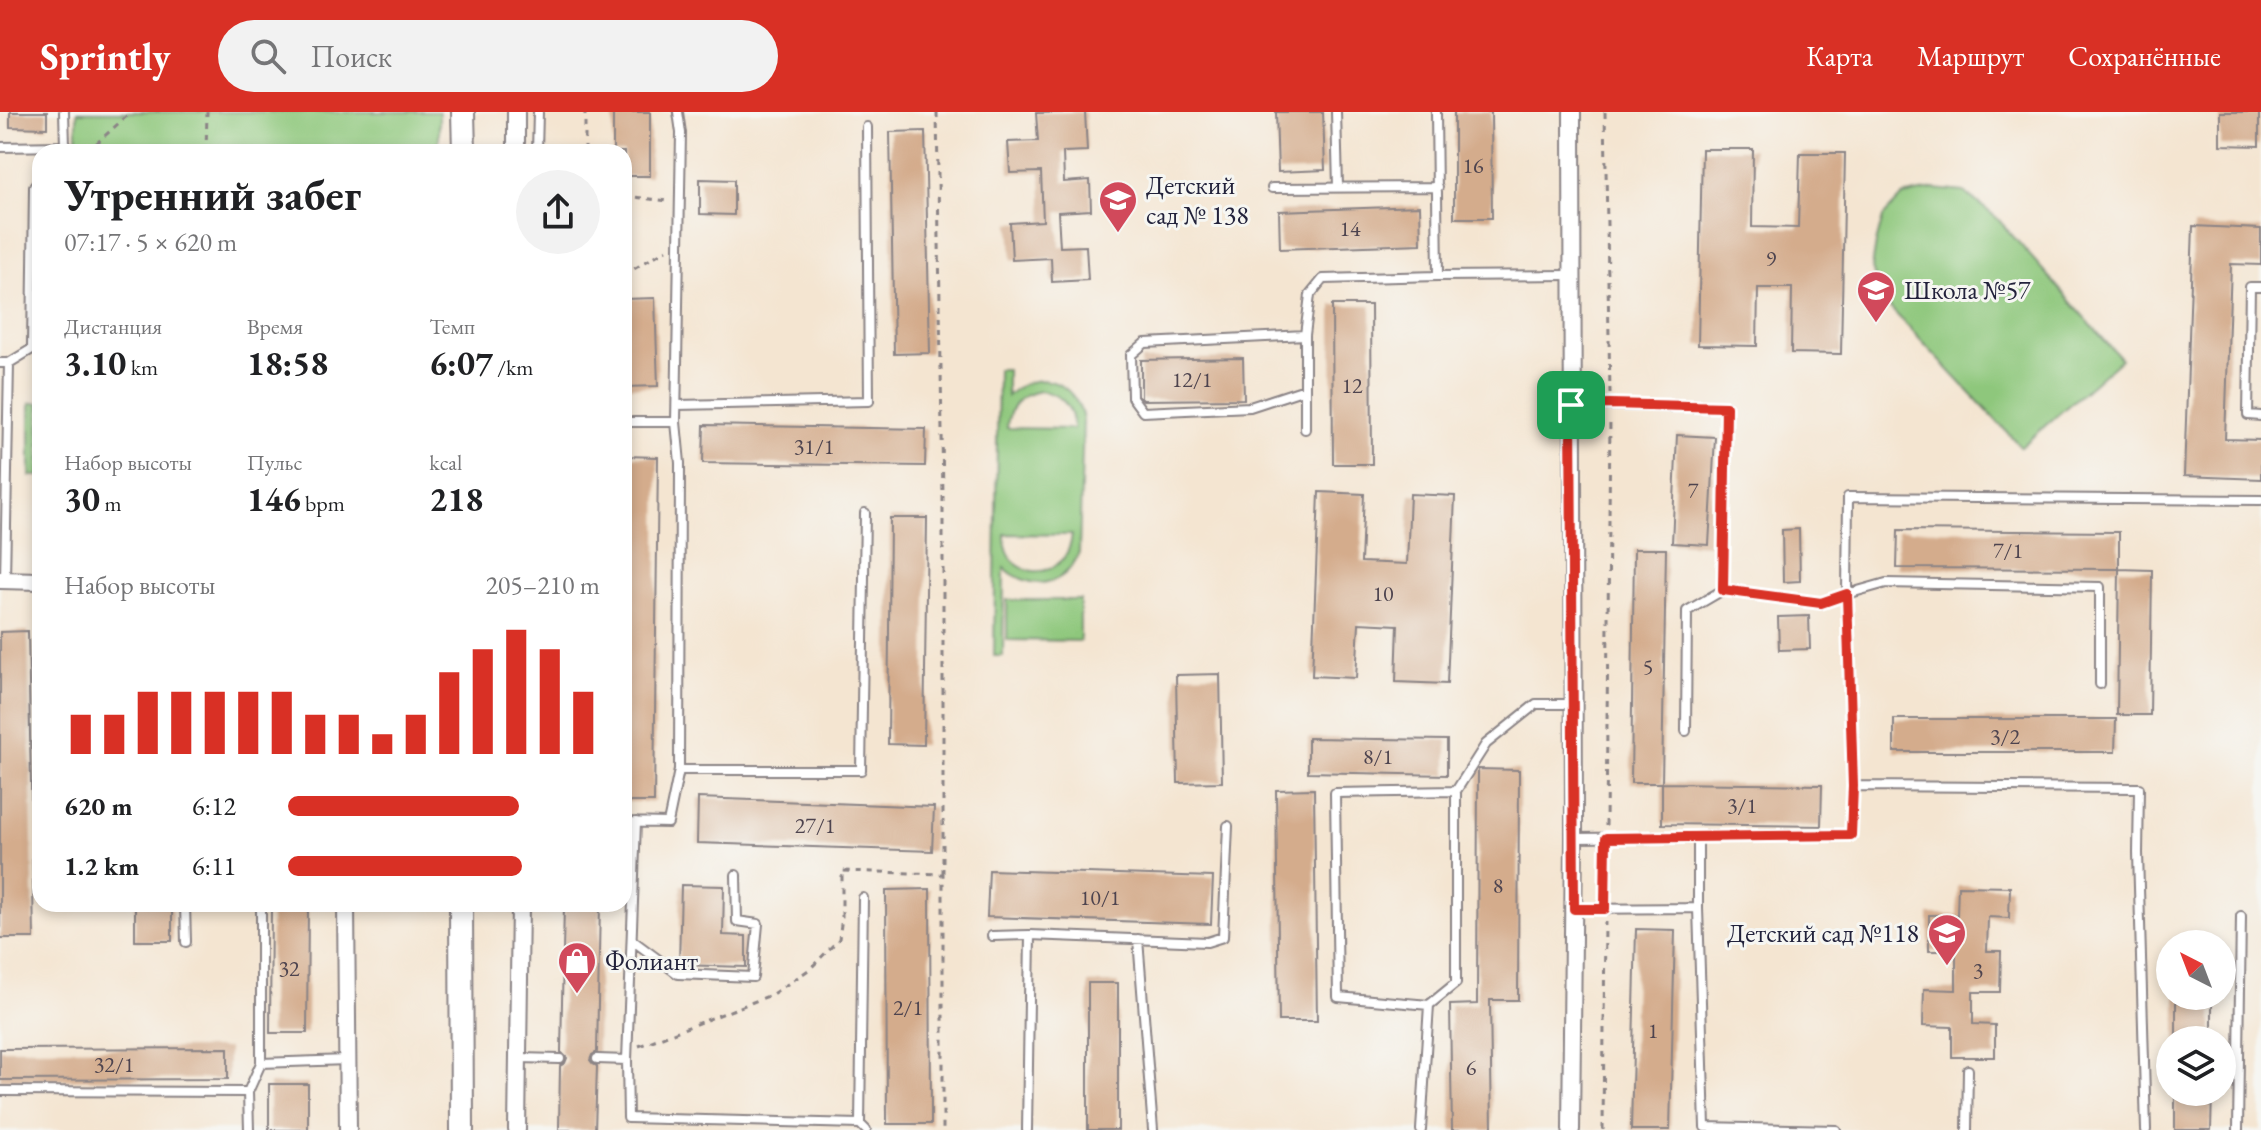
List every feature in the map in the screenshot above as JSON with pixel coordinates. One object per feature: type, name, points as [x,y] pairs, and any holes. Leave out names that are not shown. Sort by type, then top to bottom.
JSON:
[{"type":"main road","points":[[463,112],[464,144]]},
{"type":"main road","points":[[461,912],[462,1130]]},
{"type":"street","points":[[516,112],[516,144]]},
{"type":"street","points":[[1571,1130],[1574,909],[1572,112]]},
{"type":"street","points":[[2,580],[32,581]]},
{"type":"street","points":[[346,912],[348,1130]]},
{"type":"street","points":[[517,1130],[520,912]]},
{"type":"lane","points":[[62,144],[64,112]]},
{"type":"lane","points":[[537,144],[538,112]]},
{"type":"lane","points":[[632,822],[668,823],[679,770],[680,463],[676,422],[681,133],[678,112]]},
{"type":"lane","points":[[1336,112],[1338,187]]},
{"type":"lane","points":[[1436,112],[1438,276]]},
{"type":"lane","points":[[677,405],[869,401],[867,127]]},
{"type":"lane","points":[[0,147],[32,148]]},
{"type":"lane","points":[[1272,188],[1438,187]]},
{"type":"lane","points":[[1305,429],[1305,335],[1310,295],[1323,279],[1572,275]]},
{"type":"lane","points":[[2261,287],[2250,287],[2248,415],[2261,416]]},
{"type":"lane","points":[[1305,335],[1145,343],[1131,355],[1132,397],[1143,412],[1250,407],[1305,389]]},
{"type":"lane","points":[[2,580],[4,363],[32,349]]},
{"type":"lane","points":[[1571,405],[1726,407],[1723,590]]},
{"type":"lane","points":[[632,422],[676,422]]},
{"type":"lane","points":[[1574,838],[1851,835],[1853,786],[1847,594],[1848,497],[2261,500]]},
{"type":"lane","points":[[679,770],[861,770],[865,513]]},
{"type":"lane","points":[[1686,731],[1687,611],[1723,590],[1821,603],[1886,583],[2100,587],[2100,684]]},
{"type":"lane","points":[[1456,791],[1335,793],[1338,997],[1429,1005],[1456,983],[1456,791],[1486,744],[1536,704],[1573,704]]},
{"type":"lane","points":[[1853,786],[2139,788],[2146,1130]]},
{"type":"lane","points":[[636,822],[627,1060],[628,1118],[863,1127],[863,898]]},
{"type":"lane","points":[[992,936],[1207,942],[1223,937],[1228,826]]},
{"type":"lane","points":[[1698,837],[1705,1127],[1836,1130]]},
{"type":"lane","points":[[632,940],[678,974],[753,977],[758,924],[737,921],[736,875]]},
{"type":"lane","points":[[1574,909],[1698,908]]},
{"type":"lane","points":[[185,912],[186,942]]},
{"type":"lane","points":[[249,1130],[248,1092],[261,1063],[261,912]]},
{"type":"lane","points":[[2238,1130],[2241,916]]},
{"type":"lane","points":[[1027,1130],[1030,935]]},
{"type":"lane","points":[[1138,939],[1153,1130]]},
{"type":"lane","points":[[1421,1130],[1429,1005]]},
{"type":"lane","points":[[519,1058],[560,1059]]},
{"type":"lane","points":[[597,1059],[627,1060]]},
{"type":"lane","points":[[261,1063],[347,1060]]},
{"type":"lane","points":[[1967,1130],[1968,1070]]},
{"type":"lane","points":[[0,1091],[248,1092]]},
{"type":"path","points":[[96,144],[131,112]]},
{"type":"path","points":[[206,144],[207,112]]},
{"type":"path","points":[[585,112],[585,144]]},
{"type":"path","points":[[937,112],[943,497],[943,874]]},
{"type":"path","points":[[1603,1130],[1610,404],[1605,112]]},
{"type":"path","points":[[632,197],[681,203]]},
{"type":"path","points":[[632,270],[680,241]]},
{"type":"green space","points":[[77,112],[439,112],[439,144],[77,144]]},
{"type":"green space","points":[[1934,189],[1964,192],[1997,218],[2121,359],[2021,447],[1881,298],[1872,268],[1883,217],[1903,196]]},
{"type":"green space","points":[[998,369],[1007,369],[1007,396],[1018,387],[1042,380],[1064,387],[1079,406],[1083,420],[1079,553],[1065,573],[1046,582],[1025,580],[1004,568],[1003,656],[994,656]],"holes":[[[1041,391],[1055,395],[1065,403],[1073,429],[1007,428],[1016,403],[1027,395]],[[1005,534],[1071,535],[1072,535],[1068,551],[1059,563],[1036,571],[1024,569],[1014,561],[1007,550]]]},
{"type":"green space","points":[[30,403],[32,403],[32,476]]},
{"type":"green space","points":[[1007,600],[1080,600],[1080,641],[1007,640]]},
{"type":"building","points":[[10,112],[47,112],[47,128],[10,127]]},
{"type":"building","points":[[613,112],[650,112],[650,176],[632,176],[632,144],[613,144]]},
{"type":"building","points":[[1085,112],[1087,151],[1063,152],[1064,182],[1090,180],[1091,210],[1058,212],[1060,247],[1086,246],[1088,280],[1052,282],[1051,258],[1012,260],[1010,223],[1043,221],[1041,172],[1010,173],[1008,142],[1038,141],[1036,113]]},
{"type":"building","points":[[1276,112],[1323,112],[1325,170],[1278,172]]},
{"type":"building","points":[[1454,112],[1491,112],[1492,218],[1454,218]]},
{"type":"building","points":[[2220,112],[2259,112],[2259,146],[2220,145]]},
{"type":"building","points":[[925,131],[930,353],[894,354],[890,132]]},
{"type":"building","points":[[1702,149],[1753,149],[1752,227],[1798,228],[1800,153],[1845,153],[1841,354],[1791,353],[1792,288],[1758,288],[1757,346],[1698,345]]},
{"type":"building","points":[[700,179],[734,180],[734,215],[700,214]]},
{"type":"building","points":[[1420,206],[1421,244],[1280,249],[1279,211]]},
{"type":"building","points":[[2193,226],[2261,229],[2261,265],[2231,264],[2225,439],[2261,440],[2261,479],[2184,476]]},
{"type":"building","points":[[655,298],[658,386],[632,387],[632,299]]},
{"type":"building","points":[[1332,305],[1371,305],[1372,464],[1333,464]]},
{"type":"building","points":[[1243,358],[1244,399],[1141,398],[1141,360]]},
{"type":"building","points":[[704,425],[926,429],[925,466],[703,463]]},
{"type":"building","points":[[1677,435],[1715,437],[1709,545],[1672,543]]},
{"type":"building","points":[[632,456],[658,457],[654,802],[632,802]]},
{"type":"building","points":[[1319,492],[1364,494],[1361,562],[1407,564],[1410,494],[1455,496],[1447,684],[1396,682],[1398,625],[1359,623],[1356,678],[1312,676]]},
{"type":"building","points":[[890,518],[927,518],[924,745],[888,744]]},
{"type":"building","points":[[1799,529],[1800,581],[1783,582],[1782,530]]},
{"type":"building","points":[[1898,530],[2119,532],[2119,569],[1897,568]]},
{"type":"building","points":[[1634,549],[1666,549],[1662,783],[1631,783]]},
{"type":"building","points":[[2119,569],[2152,570],[2150,715],[2117,715]]},
{"type":"building","points":[[1809,616],[1810,649],[1779,650],[1778,617]]},
{"type":"building","points":[[28,631],[34,938],[0,938],[0,632]]},
{"type":"building","points":[[1220,674],[1222,782],[1178,783],[1176,675]]},
{"type":"building","points":[[1894,719],[2116,719],[2115,752],[1894,752]]},
{"type":"building","points":[[1308,738],[1447,740],[1447,775],[1308,772]]},
{"type":"building","points":[[1478,769],[1519,770],[1518,1000],[1490,1000],[1492,1130],[1452,1130],[1450,1005],[1477,1004]]},
{"type":"building","points":[[1662,783],[1822,785],[1821,826],[1662,824]]},
{"type":"building","points":[[1314,789],[1317,1021],[1279,1021],[1276,790]]},
{"type":"building","points":[[698,798],[934,807],[932,851],[697,843]]},
{"type":"building","points":[[989,870],[1213,877],[1211,924],[987,917]]},
{"type":"building","points":[[681,885],[724,886],[723,935],[746,936],[746,967],[679,965]]},
{"type":"building","points":[[1958,886],[2010,887],[2009,918],[1988,917],[1987,951],[2001,951],[2000,992],[1973,992],[1973,1024],[1995,1025],[1995,1057],[1952,1057],[1952,1027],[1923,1026],[1924,989],[1956,990],[1956,951],[1929,951],[1929,915],[1957,915]]},
{"type":"building","points":[[930,889],[931,1124],[887,1124],[886,890]]},
{"type":"building","points":[[135,912],[172,912],[172,941],[135,941]]},
{"type":"building","points":[[271,912],[308,912],[307,1033],[270,1033]]},
{"type":"building","points":[[564,912],[600,912],[597,1052],[590,1060],[597,1066],[595,1130],[559,1130],[560,1066],[567,1058],[561,1052]]},
{"type":"building","points":[[1636,929],[1675,930],[1670,1130],[1631,1130]]},
{"type":"building","points":[[1088,983],[1118,983],[1118,1130],[1088,1130]]},
{"type":"building","points":[[2176,1010],[2212,1010],[2212,1026],[2176,1026]]},
{"type":"building","points":[[228,1048],[228,1079],[0,1080],[0,1049]]},
{"type":"building","points":[[269,1084],[308,1084],[308,1130],[269,1130]]},
{"type":"building","points":[[2175,1106],[2212,1106],[2211,1130],[2175,1130]]},
{"type":"place","name":"Детский сад № 138","points":[[1118,234]]},
{"type":"place","name":"Школа №57","points":[[1876,324]]},
{"type":"place","name":"Детский сад №118","points":[[1947,967]]},
{"type":"place","name":"Фолиант","points":[[577,995]]},
{"type":"route","points":[[1571,405],[1726,407],[1723,590],[1821,603],[1847,594],[1853,786],[1851,835],[1606,838],[1605,909],[1574,909],[1571,405]]}]
